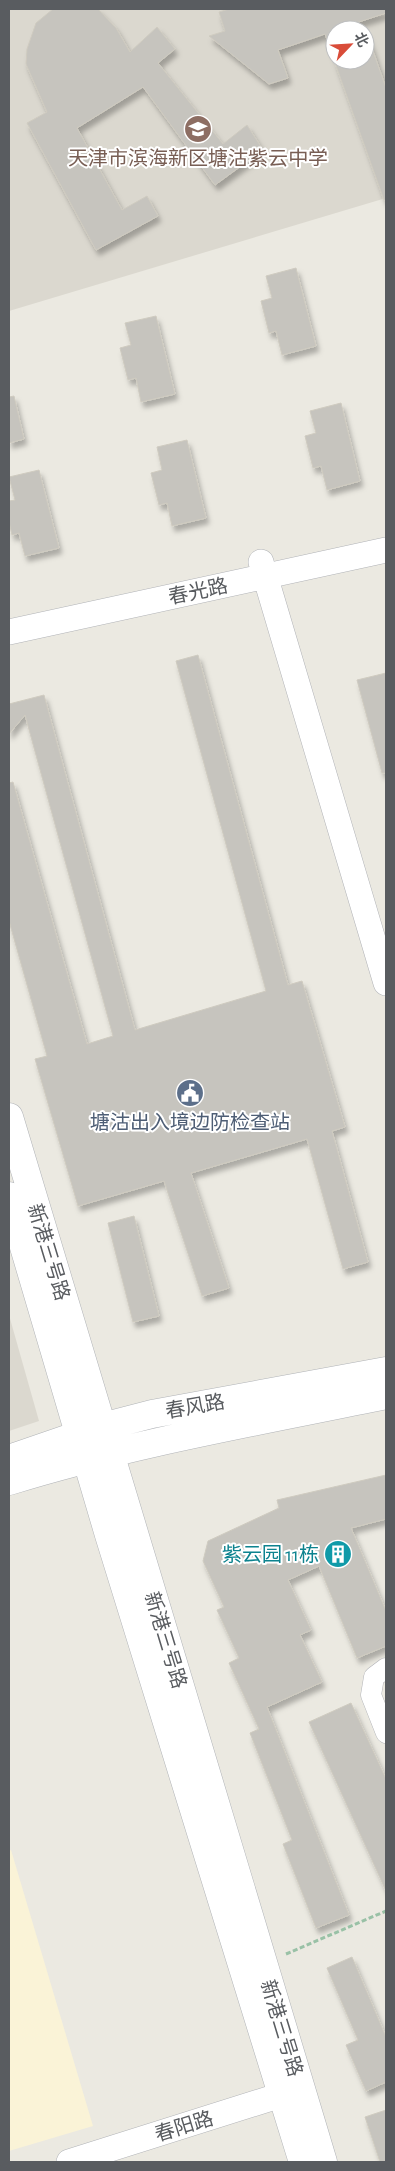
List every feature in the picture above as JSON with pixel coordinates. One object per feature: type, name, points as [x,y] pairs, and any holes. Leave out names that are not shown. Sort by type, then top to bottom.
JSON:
[{"type":"main road","name":"新港三号路","points":[[9,1117],[74,1375]]},
{"type":"main road","name":"新港三号路","points":[[9,1196],[74,1375],[96,1442],[291,2092],[303,2162]]},
{"type":"main road","name":"春风路","points":[[9,1481],[40,1460],[96,1442],[152,1414],[386,1371]]},
{"type":"main road","points":[[74,1375],[113,1411],[127,1414],[152,1414]]},
{"type":"main road","name":"春风路","points":[[96,1442],[161,1441],[386,1395]]},
{"type":"main road","name":"春风路","points":[[9,1459],[40,1460]]},
{"type":"main road","points":[[40,1460],[79,1476],[93,1488],[112,1499]]},
{"type":"main road","name":"新港三号路","points":[[291,2092],[323,2162]]},
{"type":"street","name":"春光路","points":[[9,632],[386,536]]},
{"type":"street","name":"春光路","points":[[9,615],[262,569],[386,550]]},
{"type":"street","points":[[262,569],[386,983]]},
{"type":"street","points":[[384,1721],[371,1695],[374,1677],[386,1668]]},
{"type":"street","name":"春阳路","points":[[69,2162],[291,2092]]},
{"type":"path","points":[[286,1954],[386,1911]]},
{"type":"shaded area","name":"天津市滨海新区塘沽紫云中学","points":[[9,9],[386,9],[386,198],[9,311]]},
{"type":"shaded area","points":[[9,1315],[39,1421],[9,1431]]},
{"type":"shaded area","points":[[11,1850],[93,2126],[9,2151],[9,1851]]},
{"type":"building","points":[[53,9],[98,9],[116,28],[130,52],[157,27],[175,49],[158,63],[223,144],[247,125],[263,150],[215,185],[143,87],[77,128],[122,210],[147,196],[158,216],[96,250],[27,123],[47,112],[26,64],[27,49],[36,23]]},
{"type":"building","points":[[229,9],[386,9],[386,13],[365,20],[325,20],[325,34],[278,50],[288,78],[269,84],[209,36],[225,31],[219,12]]},
{"type":"building","points":[[375,57],[386,88],[386,200],[384,200],[338,70],[375,70]]},
{"type":"building","points":[[296,268],[316,346],[282,355],[276,331],[269,333],[261,301],[272,298],[266,276]]},
{"type":"building","points":[[156,316],[175,394],[141,402],[136,378],[128,380],[120,348],[131,345],[125,323]]},
{"type":"building","points":[[14,396],[24,439],[9,443],[9,397]]},
{"type":"building","points":[[341,403],[360,481],[327,490],[321,466],[313,468],[305,436],[316,433],[310,411]]},
{"type":"building","points":[[187,440],[206,518],[172,526],[167,503],[159,505],[151,473],[162,470],[157,447]]},
{"type":"building","points":[[39,470],[59,548],[25,556],[19,533],[12,535],[9,522],[9,501],[15,500],[9,477]]},
{"type":"building","points":[[198,655],[288,985],[302,981],[345,1127],[332,1131],[368,1262],[343,1269],[307,1139],[191,1173],[229,1288],[202,1296],[164,1181],[78,1206],[35,1059],[47,1056],[9,921],[9,783],[13,782],[87,1044],[113,1036],[25,715],[9,734],[9,704],[44,695],[135,1030],[266,991],[176,661]]},
{"type":"building","points":[[386,673],[386,773],[382,773],[357,680]]},
{"type":"building","points":[[134,1216],[159,1316],[133,1322],[108,1223]]},
{"type":"building","points":[[386,1475],[386,1519],[351,1528],[386,1611],[386,1646],[357,1658],[319,1566],[288,1580],[311,1630],[300,1635],[322,1682],[267,1707],[349,1915],[316,1928],[283,1844],[292,1840],[250,1733],[259,1729],[229,1663],[239,1658],[217,1610],[224,1607],[203,1561],[208,1541],[279,1508],[277,1500]]},
{"type":"building","points":[[351,1703],[386,1779],[386,1891],[309,1722]]},
{"type":"building","points":[[352,1957],[386,2037],[386,2082],[366,2091],[346,2045],[358,2040],[327,1968]]},
{"type":"building","points":[[386,2110],[386,2162],[380,2162],[365,2117]]},
{"type":"place","name":"天津市滨海新区塘沽紫云中学","points":[[198,129]]},
{"type":"place","name":"塘沽出入境边防检查站","points":[[190,1093]]},
{"type":"place","name":"紫云园 11栋","points":[[338,1554]]}]
